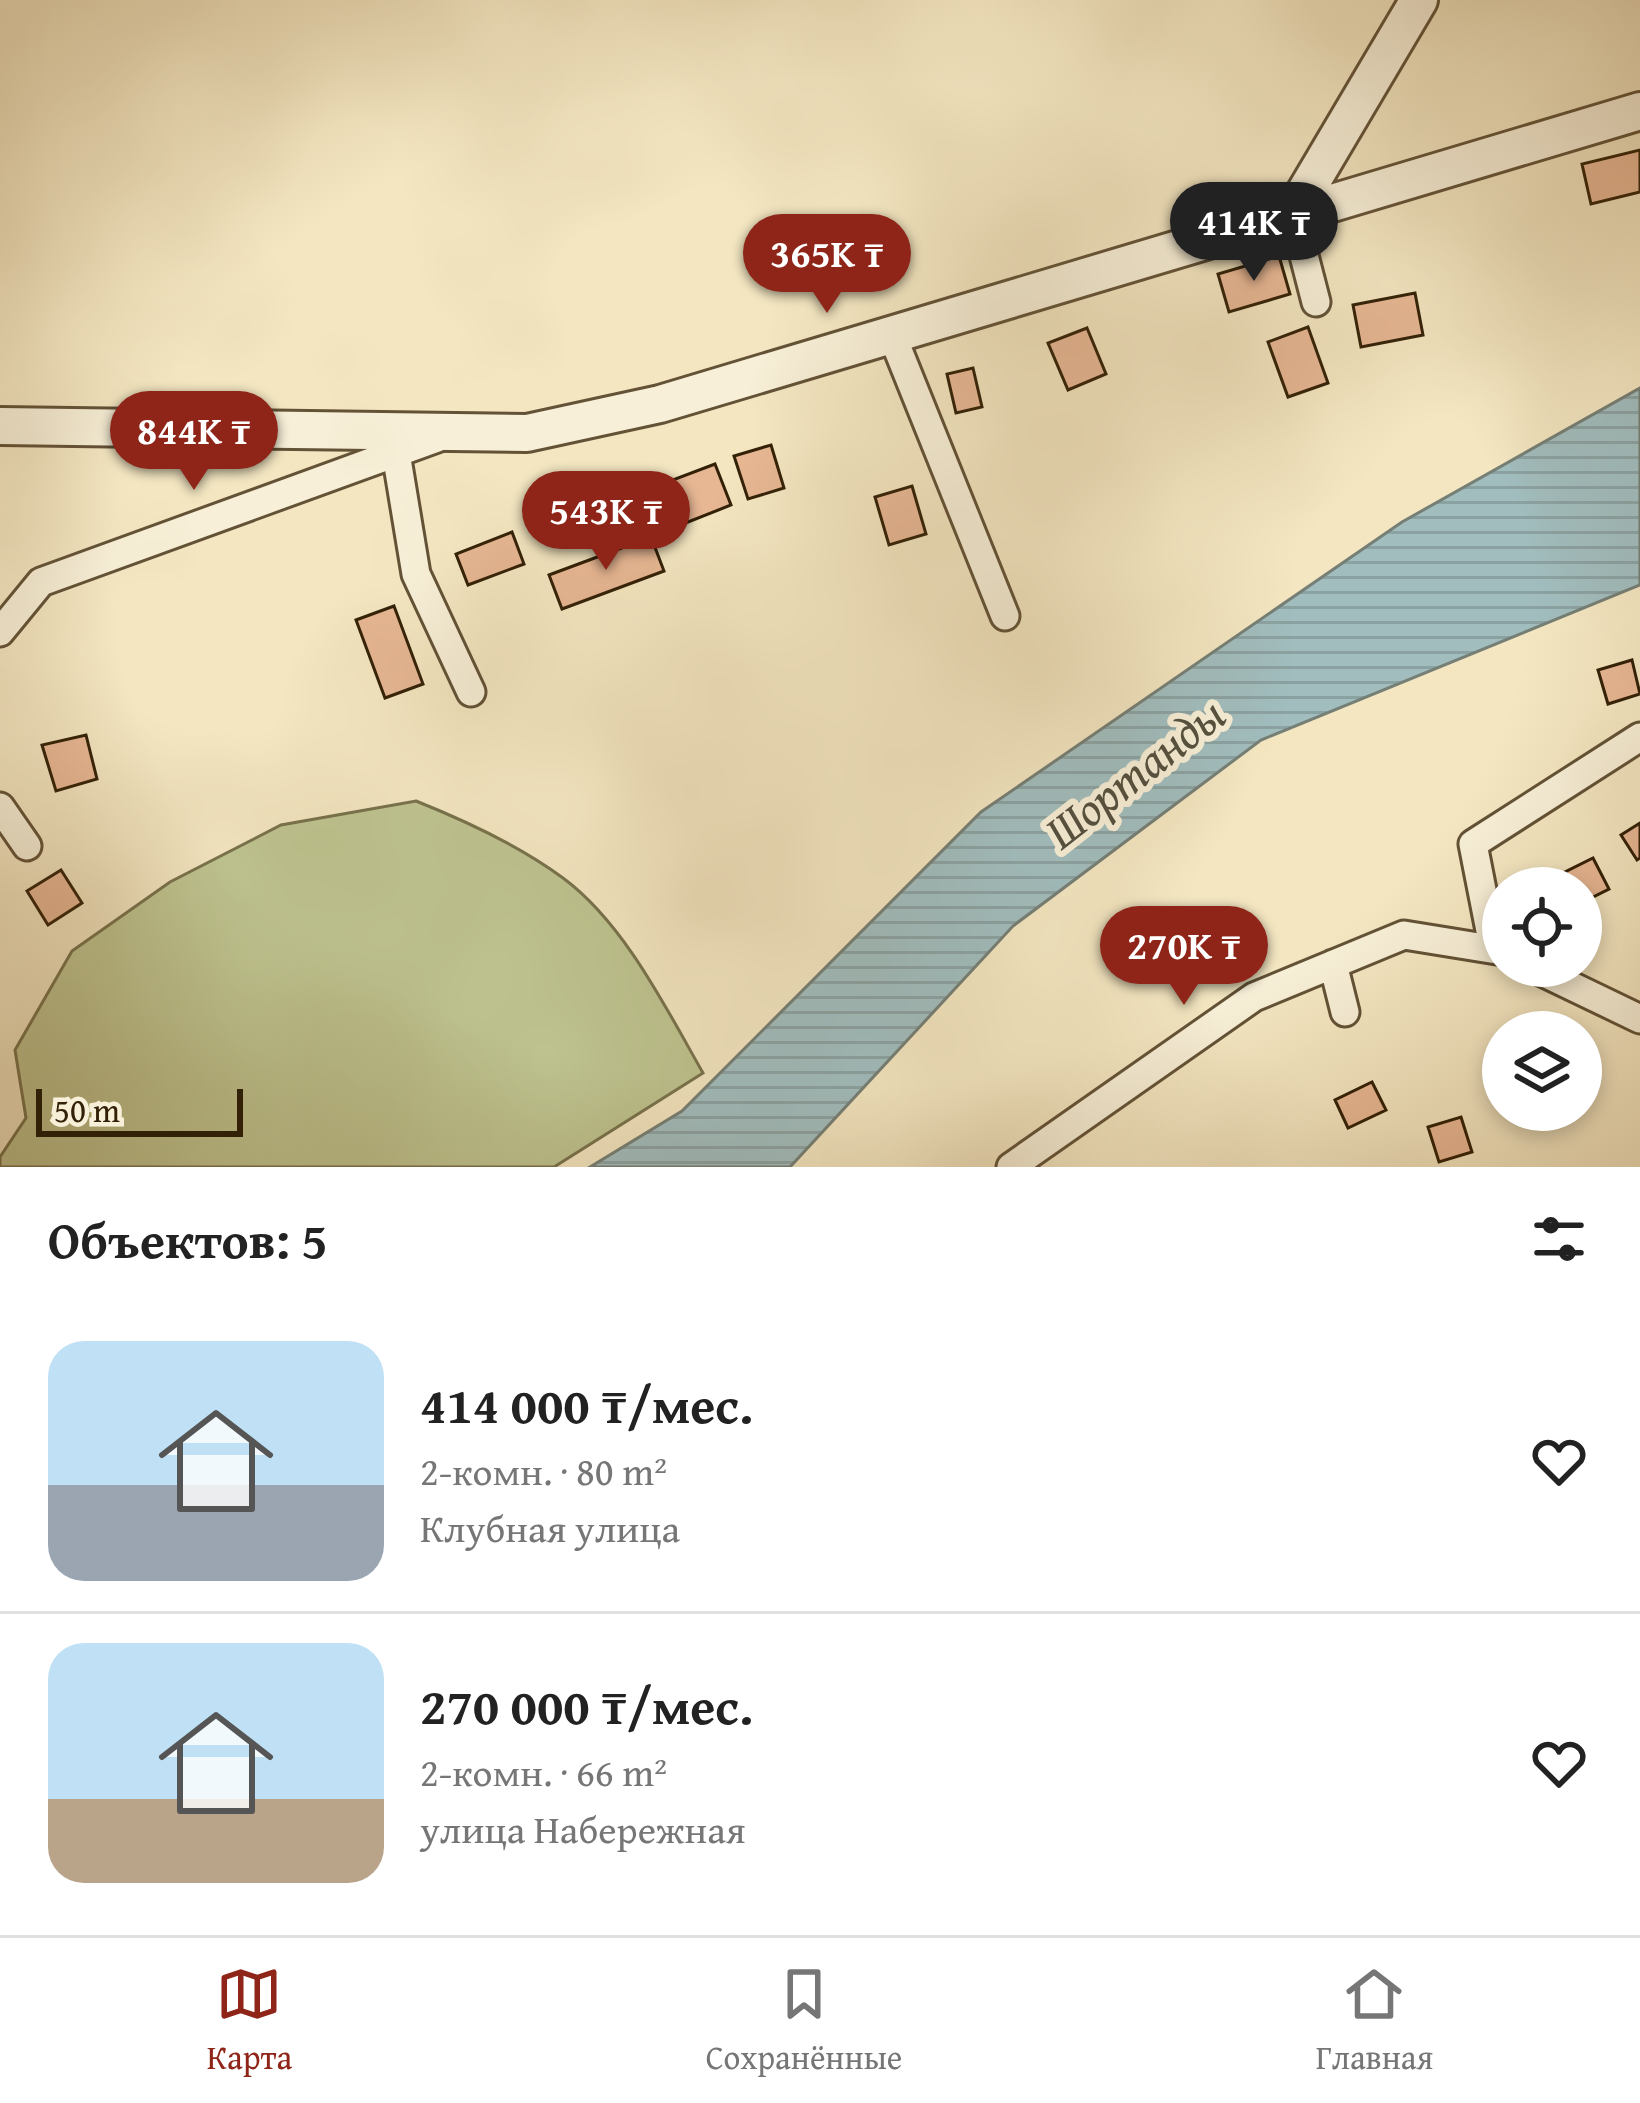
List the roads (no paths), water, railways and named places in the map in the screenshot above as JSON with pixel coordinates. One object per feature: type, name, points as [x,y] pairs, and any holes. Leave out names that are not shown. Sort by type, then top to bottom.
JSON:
[{"type":"street","points":[[1316,302],[1293,213],[1419,0]]},
{"type":"street","points":[[0,426],[527,433],[660,404],[1640,111]]},
{"type":"street","points":[[892,334],[1005,616]]},
{"type":"street","points":[[0,632],[41,582],[446,435]]},
{"type":"street","points":[[396,453],[416,574],[471,692]]},
{"type":"street","points":[[1482,882],[1473,844],[1640,736]]},
{"type":"street","points":[[0,807],[27,846]]},
{"type":"street","points":[[1011,1167],[1254,997],[1404,935],[1482,947]]},
{"type":"street","points":[[1333,964],[1345,1012]]},
{"type":"street","points":[[1574,987],[1640,1019]]},
{"type":"water","name":"Шортанды","points":[[1640,388],[1640,585],[1261,740],[1013,926],[790,1167],[590,1167],[682,1111],[981,812],[1402,522]]}]
